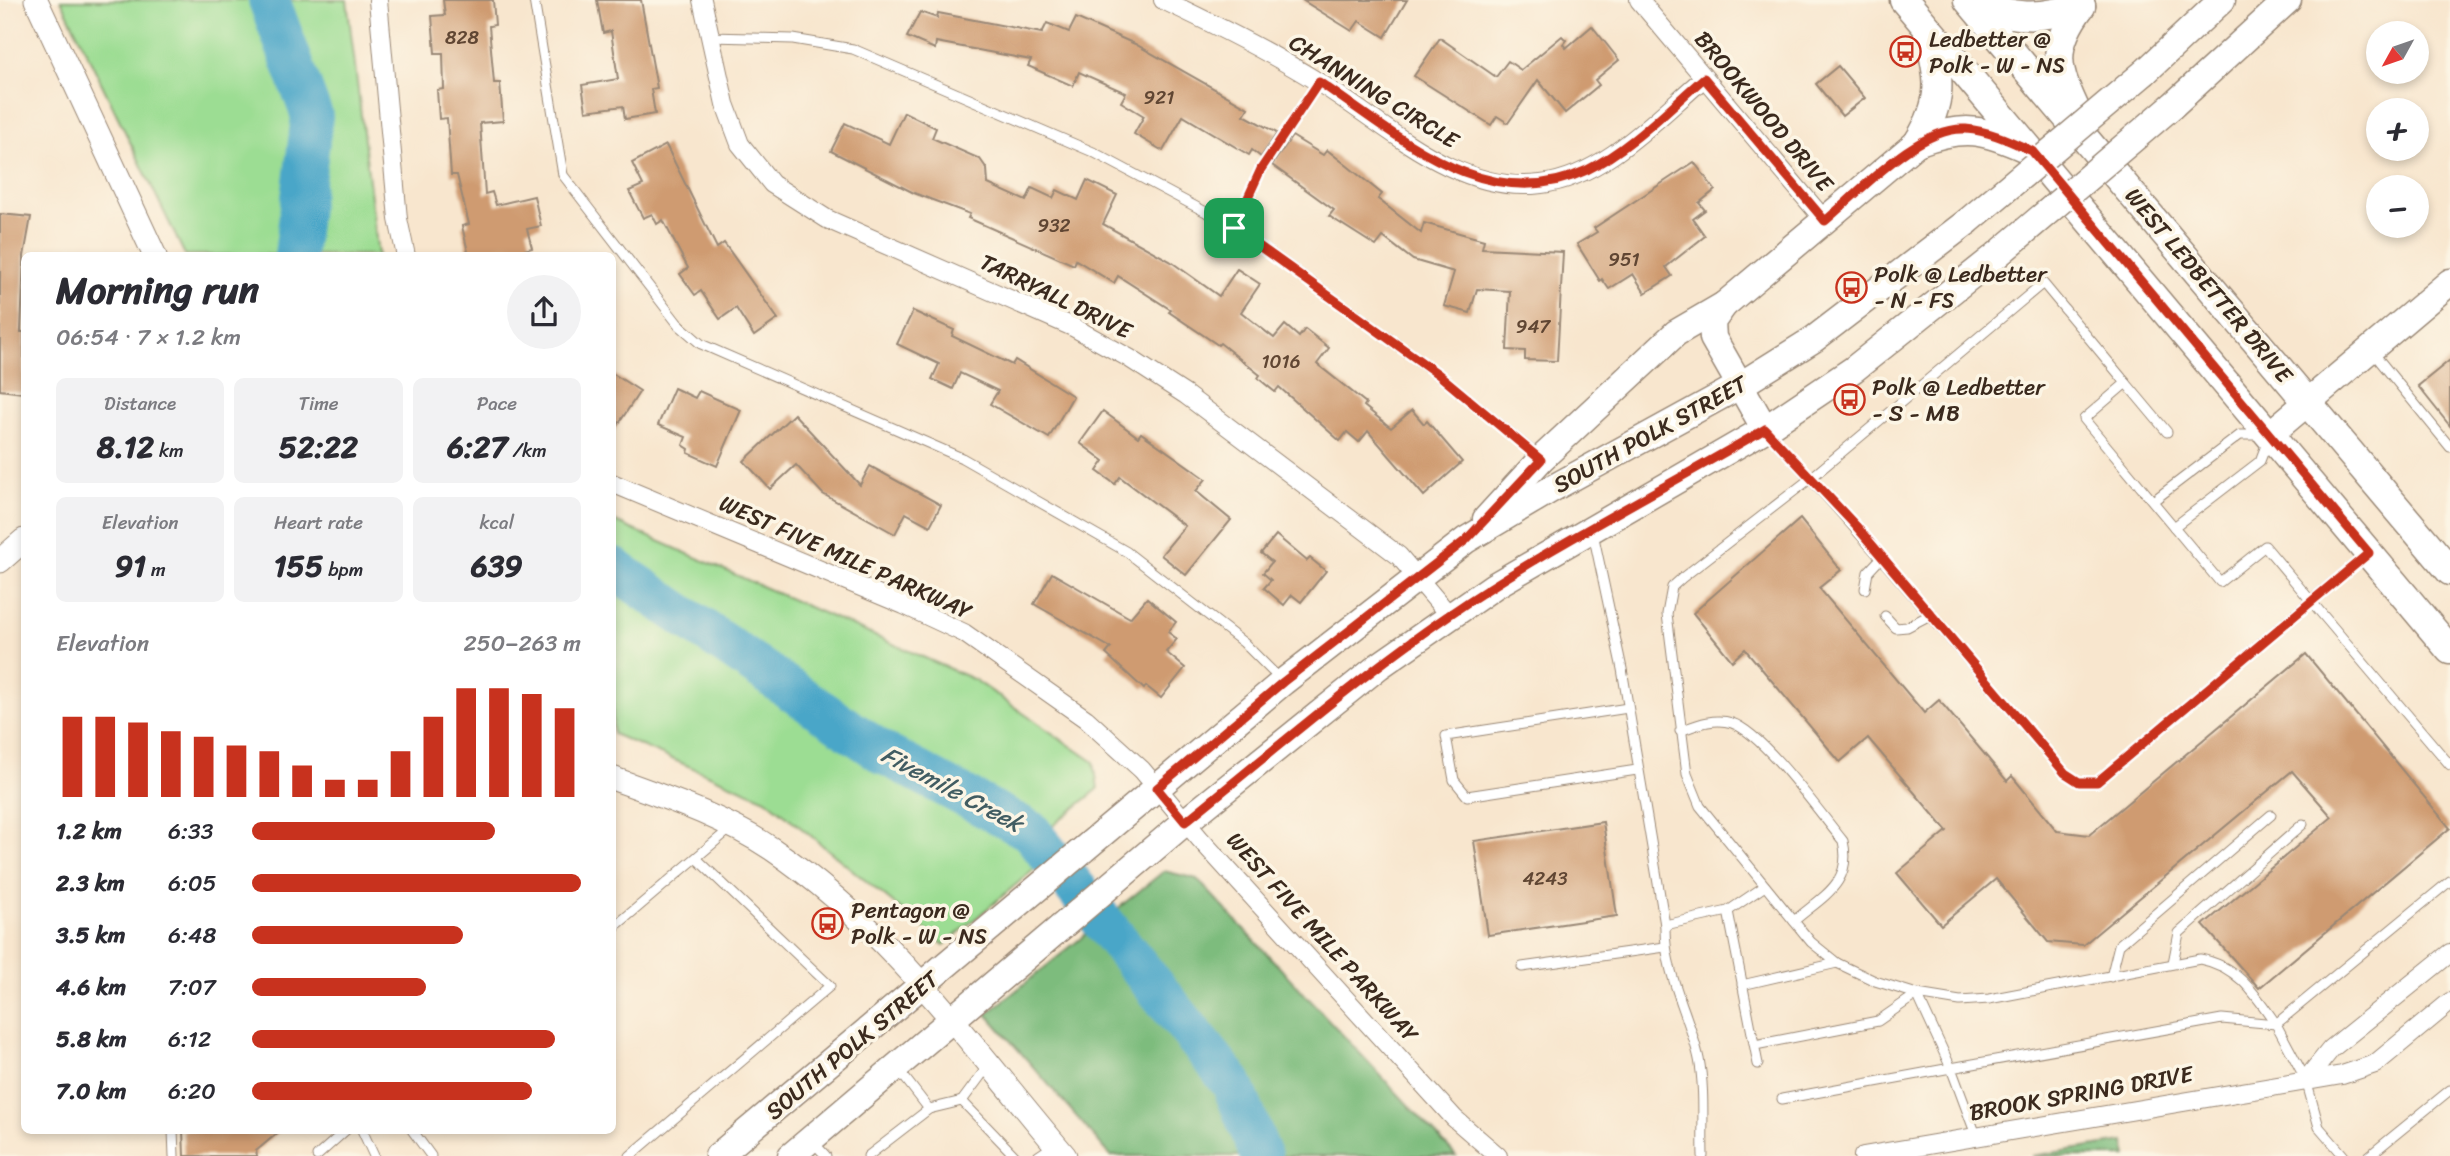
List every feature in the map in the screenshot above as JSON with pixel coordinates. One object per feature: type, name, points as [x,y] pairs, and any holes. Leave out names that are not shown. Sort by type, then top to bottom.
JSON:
[{"type":"main road","points":[[1904,0],[2450,650]]},
{"type":"main road","name":"WEST LEDBETTER DRIVE","points":[[1968,0],[2450,571]]},
{"type":"main road","points":[[1974,0],[1996,12],[2038,17],[2085,3]]},
{"type":"main road","name":"SOUTH POLK STREET","points":[[718,1156],[1283,682],[1466,540],[1555,487],[1739,386],[1843,320],[1967,222],[2145,72],[2222,0]]},
{"type":"main road","name":"SOUTH POLK STREET","points":[[810,1150],[897,1067],[1021,961],[1185,822],[1349,690],[1448,615],[1592,527],[1765,429],[1854,369],[1997,255],[2172,106],[2288,0]]},
{"type":"main road","points":[[2085,3],[2066,27],[2060,42],[2059,68],[2096,151]]},
{"type":"main road","points":[[1466,540],[1541,460],[1676,333],[1724,305],[1919,141],[1932,120],[1938,97],[1937,64],[1925,25]]},
{"type":"main road","points":[[1919,141],[1963,129],[1995,134],[2032,151]]},
{"type":"main road","points":[[2270,434],[2450,282]]},
{"type":"main road","points":[[1724,305],[1712,322],[1713,338],[1765,429]]},
{"type":"street","points":[[36,0],[154,252]]},
{"type":"street","points":[[378,0],[398,219],[405,252]]},
{"type":"street","name":"TARRYALL DRIVE","points":[[702,0],[725,104],[740,144],[772,184],[827,219],[1073,327],[1129,358],[1185,396],[1399,556],[1448,615]]},
{"type":"street","name":"CHANNING CIRCLE","points":[[1163,0],[1239,36],[1319,82],[1453,170],[1499,183],[1541,184],[1587,170],[1628,142],[1704,78]]},
{"type":"street","name":"BROOKWOOD DRIVE","points":[[1639,0],[1825,221]]},
{"type":"street","name":"WEST FIVE MILE PARKWAY","points":[[616,485],[904,605],[964,633],[1086,719],[1157,788],[1454,1118],[1498,1156]]},
{"type":"street","points":[[0,561],[21,543]]},
{"type":"street","points":[[616,780],[733,827],[772,849],[838,899],[953,1020],[989,1064],[1052,1152]]},
{"type":"street","points":[[2306,1080],[2331,1049],[2450,953]]},
{"type":"street","name":"BROOK SPRING DRIVE","points":[[1863,1156],[2342,1075],[2375,1063],[2450,1002]]},
{"type":"lane","points":[[534,0],[563,175],[678,324],[701,344],[961,458],[1126,552],[1244,643],[1283,682]]},
{"type":"lane","points":[[710,37],[793,39],[853,49],[1093,152],[1206,210],[1234,228],[1438,374],[1541,460]]},
{"type":"lane","points":[[1234,228],[1261,169],[1319,82]]},
{"type":"lane","points":[[2167,432],[2043,283],[1811,478],[1672,587],[1667,614],[1686,774],[1700,806],[1811,942],[1837,963],[1875,981],[1917,994],[1960,1001],[2111,977],[2200,959],[2217,962],[2235,972],[2276,1024],[2306,1080],[2319,1127],[2344,1156]]},
{"type":"lane","points":[[2370,349],[2450,447]]},
{"type":"lane","points":[[2126,383],[2084,419],[2220,582],[2264,546],[2450,765]]},
{"type":"lane","points":[[1765,429],[1882,557],[2065,773],[2079,782],[2097,782],[2369,553]]},
{"type":"lane","points":[[2153,501],[2240,435],[2270,434],[2260,461],[2174,527]]},
{"type":"lane","points":[[1592,527],[1629,708],[1637,770],[1665,925],[1665,947],[1672,981],[1699,1060],[1703,1156]]},
{"type":"lane","points":[[1866,589],[1868,572],[1882,557]]},
{"type":"lane","points":[[1885,615],[1896,628],[1907,627],[1930,615]]},
{"type":"lane","points":[[1629,708],[1446,736],[1454,780],[1467,796],[1637,770]]},
{"type":"lane","points":[[1679,730],[1708,721],[1731,722],[1752,734],[1843,841],[1847,858],[1845,870],[1835,884],[1794,921]]},
{"type":"lane","points":[[2111,977],[2119,945],[2271,815]]},
{"type":"lane","points":[[2173,964],[2179,933],[2303,824]]},
{"type":"lane","points":[[616,926],[733,827]]},
{"type":"lane","points":[[634,1155],[830,986],[697,859]]},
{"type":"lane","points":[[1782,1100],[2222,1019],[2276,1024],[2450,881]]},
{"type":"lane","points":[[1665,925],[1728,911],[1765,886]]},
{"type":"lane","points":[[1728,911],[1758,1064]]},
{"type":"lane","points":[[1522,967],[1665,947]]},
{"type":"lane","points":[[1742,985],[1837,963]]},
{"type":"lane","points":[[1755,1045],[1878,1021],[1917,994]]},
{"type":"lane","points":[[1917,994],[1951,1068],[1976,1135]]},
{"type":"lane","points":[[868,1156],[929,1109],[962,1101],[989,1064]]},
{"type":"lane","points":[[897,1067],[929,1109]]},
{"type":"lane","points":[[2369,1156],[2450,1090]]},
{"type":"lane","points":[[962,1101],[1015,1156]]},
{"type":"lane","points":[[173,1134],[174,1156]]},
{"type":"lane","points":[[317,1156],[342,1134]]},
{"type":"lane","points":[[364,1134],[374,1156]]},
{"type":"lane","points":[[415,1134],[431,1156]]},
{"type":"green space","points":[[61,0],[347,0],[378,252],[184,252]]},
{"type":"green space","points":[[616,522],[975,680],[1094,762],[1098,789],[1022,851],[1043,862],[944,945],[766,799],[616,735]]},
{"type":"green space","points":[[1164,871],[1197,879],[1456,1156],[1111,1156],[987,1014]]},
{"type":"green space","points":[[2124,1142],[2127,1156],[2031,1156]]},
{"type":"building","points":[[443,0],[493,0],[495,25],[489,26],[494,83],[500,83],[503,121],[480,123],[485,194],[492,192],[496,205],[534,196],[541,226],[527,229],[532,248],[516,252],[468,252],[462,226],[469,224],[457,175],[451,175],[447,118],[439,119],[437,90],[444,89],[443,53],[435,53],[432,16],[445,15]]},
{"type":"building","points":[[597,0],[641,0],[657,88],[651,89],[655,114],[625,119],[623,106],[586,111],[582,85],[618,79],[611,31],[603,33]]},
{"type":"building","points":[[1302,0],[1407,0],[1385,37],[1359,21],[1352,31]]},
{"type":"building","points":[[920,12],[937,18],[938,13],[1042,33],[1047,23],[1069,32],[1076,18],[1135,44],[1248,108],[1244,115],[1277,133],[1261,157],[1252,150],[1249,155],[1183,116],[1163,151],[1134,134],[1144,116],[1121,102],[1126,93],[1079,72],[1073,86],[1028,66],[1031,60],[936,42],[935,49],[907,37]]},
{"type":"building","points":[[1592,26],[1619,60],[1595,80],[1599,85],[1565,113],[1538,80],[1508,123],[1497,116],[1491,125],[1414,76],[1440,38],[1496,77],[1508,61],[1521,70],[1562,36],[1566,40],[1563,44],[1566,48]]},
{"type":"building","points":[[1838,66],[1865,98],[1842,116],[1816,84]]},
{"type":"building","points":[[904,112],[936,128],[932,138],[980,159],[987,169],[988,184],[1026,201],[1032,188],[1053,198],[1057,190],[1078,200],[1087,180],[1117,195],[1103,224],[1170,261],[1219,296],[1237,269],[1260,284],[1241,312],[1274,338],[1285,325],[1299,337],[1305,329],[1329,348],[1317,364],[1366,403],[1364,406],[1391,428],[1412,410],[1424,424],[1427,421],[1462,462],[1424,496],[1368,431],[1359,442],[1347,432],[1340,441],[1279,387],[1275,392],[1258,378],[1260,375],[1220,343],[1218,345],[1169,312],[1171,310],[1118,276],[1114,283],[1076,260],[1074,265],[968,218],[970,214],[914,193],[831,151],[845,123],[889,144]]},
{"type":"building","points":[[1292,136],[1323,155],[1327,150],[1382,194],[1378,199],[1421,233],[1424,223],[1484,240],[1482,248],[1563,252],[1557,361],[1525,360],[1525,351],[1507,350],[1510,291],[1477,289],[1470,313],[1444,306],[1454,272],[1413,260],[1383,237],[1376,246],[1329,216],[1334,210],[1272,165]]},
{"type":"building","points":[[666,145],[717,248],[724,243],[778,319],[754,336],[736,308],[720,319],[701,291],[695,295],[680,274],[688,268],[663,220],[657,224],[652,214],[643,218],[629,191],[643,185],[632,163]]},
{"type":"building","points":[[1694,162],[1715,190],[1699,203],[1705,210],[1693,219],[1705,236],[1666,267],[1672,276],[1645,293],[1633,274],[1609,289],[1602,279],[1600,281],[1577,244],[1597,232],[1594,228]]},
{"type":"building","points":[[0,214],[31,217],[25,252],[21,252],[21,393],[0,390]]},
{"type":"building","points":[[913,311],[954,330],[952,336],[1012,365],[1015,360],[1073,396],[1049,438],[990,404],[998,391],[960,373],[953,389],[932,379],[939,364],[897,344]]},
{"type":"building","points":[[2450,360],[2450,426],[2418,386]]},
{"type":"building","points":[[616,376],[640,391],[616,428]]},
{"type":"building","points":[[674,388],[695,398],[699,391],[741,410],[717,466],[688,453],[689,449],[683,445],[686,437],[658,425]]},
{"type":"building","points":[[1103,411],[1138,437],[1141,433],[1206,479],[1196,491],[1231,520],[1186,575],[1161,555],[1185,526],[1120,477],[1115,484],[1097,471],[1104,461],[1080,443]]},
{"type":"building","points":[[794,414],[860,485],[870,466],[941,505],[930,526],[906,513],[895,534],[823,494],[796,465],[770,489],[744,461]]},
{"type":"building","points":[[1800,519],[1841,570],[1819,588],[1924,713],[1939,700],[2007,781],[2012,776],[2057,831],[2089,835],[2306,654],[2450,828],[2259,988],[2203,925],[2332,817],[2292,771],[2083,945],[2048,942],[1996,879],[1941,925],[1897,873],[1947,831],[1868,738],[1840,762],[1745,649],[1732,661],[1693,613]]},
{"type":"building","points":[[1276,535],[1307,561],[1310,558],[1326,571],[1301,602],[1292,595],[1284,605],[1264,588],[1271,580],[1263,573],[1272,562],[1261,553]]},
{"type":"building","points":[[1052,573],[1130,618],[1147,598],[1176,622],[1168,632],[1177,639],[1166,652],[1185,668],[1161,698],[1146,686],[1144,689],[1106,654],[1111,648],[1034,604]]},
{"type":"building","points":[[1603,822],[1617,916],[1488,935],[1474,841]]},
{"type":"building","points":[[183,1134],[276,1134],[256,1151],[257,1156],[184,1156]]},
{"type":"waterway","name":"Fivemile Creek","points":[[269,0],[312,116],[295,252]]},
{"type":"waterway","name":"Fivemile Creek","points":[[616,570],[883,753],[1030,831],[1232,1083],[1261,1156]]},
{"type":"place","name":"Ledbetter @ Polk - W - NS","points":[[1906,52]]},
{"type":"place","name":"Polk @ Ledbetter - N - FS","points":[[1851,287]]},
{"type":"place","name":"Polk @ Ledbetter - S - MB","points":[[1849,400]]},
{"type":"place","name":"Pentagon @ Polk - W - NS","points":[[828,923]]},
{"type":"route","points":[[1704,78],[1825,221],[1919,141],[1963,129],[1995,134],[2032,151],[2369,553],[2097,782],[2079,782],[2065,773],[1856,526],[1765,429],[1577,536],[1448,615],[1379,666],[1185,822],[1157,788],[1283,682],[1466,540],[1541,460],[1438,374],[1234,228],[1261,169],[1319,82],[1453,170],[1499,183],[1541,184],[1587,170],[1628,142],[1704,78]]}]
